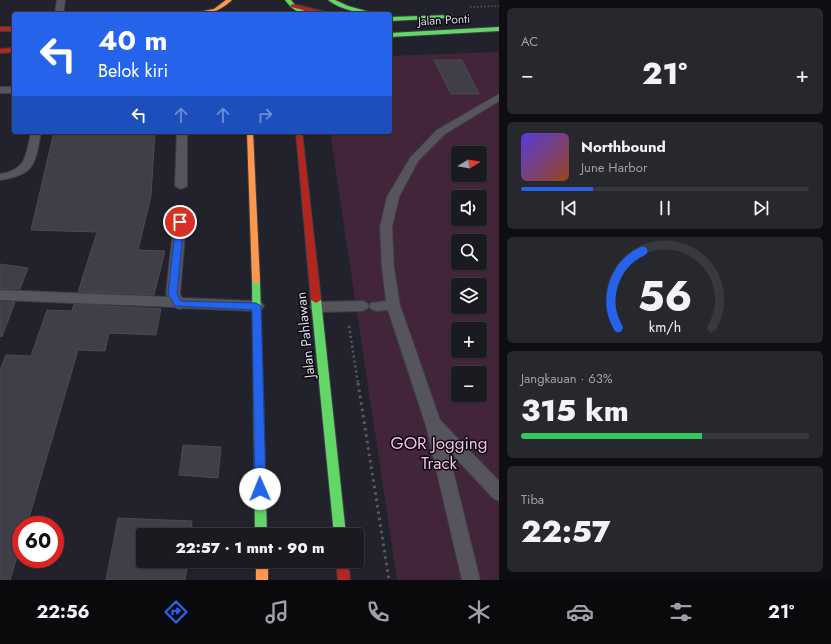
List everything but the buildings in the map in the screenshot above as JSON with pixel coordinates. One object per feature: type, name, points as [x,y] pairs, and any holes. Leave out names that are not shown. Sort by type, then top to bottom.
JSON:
[{"type":"main road","points":[[212,12],[229,0]]},
{"type":"main road","points":[[331,0],[346,7],[366,12]]},
{"type":"main road","points":[[291,3],[303,12]]},
{"type":"main road","points":[[291,3],[320,12]]},
{"type":"main road","name":"Jalan Ponti","points":[[392,18],[461,16]]},
{"type":"main road","points":[[0,29],[12,29]]},
{"type":"main road","name":"Jalan Ponti","points":[[392,34],[499,29]]},
{"type":"main road","points":[[0,51],[12,50]]},
{"type":"main road","points":[[250,134],[256,306],[261,528]]},
{"type":"main road","name":"Jalan Pahlawan","points":[[299,134],[339,528]]},
{"type":"main road","points":[[262,568],[262,580]]},
{"type":"main road","points":[[343,568],[344,580]]},
{"type":"lane","points":[[59,12],[61,0]]},
{"type":"lane","points":[[0,90],[12,90]]},
{"type":"lane","points":[[472,580],[433,424],[393,305],[388,268],[386,227],[394,197],[414,160],[441,132],[499,97]]},
{"type":"lane","points":[[0,177],[14,176],[25,169],[31,158],[36,134]]},
{"type":"lane","points":[[181,186],[182,134]]},
{"type":"lane","points":[[178,304],[173,294],[180,222]]},
{"type":"lane","points":[[0,295],[178,304],[256,306]]},
{"type":"lane","points":[[317,307],[393,305]]},
{"type":"lane","points":[[433,424],[499,493]]},
{"type":"path","points":[[346,306],[390,580]]},
{"type":"green space","name":"GOR Jogging Track","points":[[499,52],[499,580],[397,580],[330,134],[392,134],[392,56]]},
{"type":"traffic: fast","points":[[288,0],[293,6],[303,12]]},
{"type":"traffic: fast","points":[[331,0],[346,7],[366,12]]},
{"type":"traffic: fast","points":[[392,19],[449,16]]},
{"type":"traffic: fast","points":[[392,35],[499,29]]},
{"type":"traffic: fast","points":[[256,281],[261,528]]},
{"type":"traffic: fast","points":[[316,300],[339,528]]},
{"type":"traffic: slow","points":[[204,12],[216,10],[229,0]]},
{"type":"traffic: slow","points":[[250,134],[256,281]]},
{"type":"traffic: slow","points":[[262,568],[262,580]]},
{"type":"traffic: jam","points":[[293,6],[318,12]]},
{"type":"traffic: jam","points":[[0,29],[12,29]]},
{"type":"traffic: jam","points":[[0,51],[12,50]]},
{"type":"traffic: jam","points":[[299,134],[316,300]]},
{"type":"traffic: jam","points":[[343,568],[344,580]]},
{"type":"route","points":[[180,222],[173,294],[178,304],[256,306],[260,489]]}]
